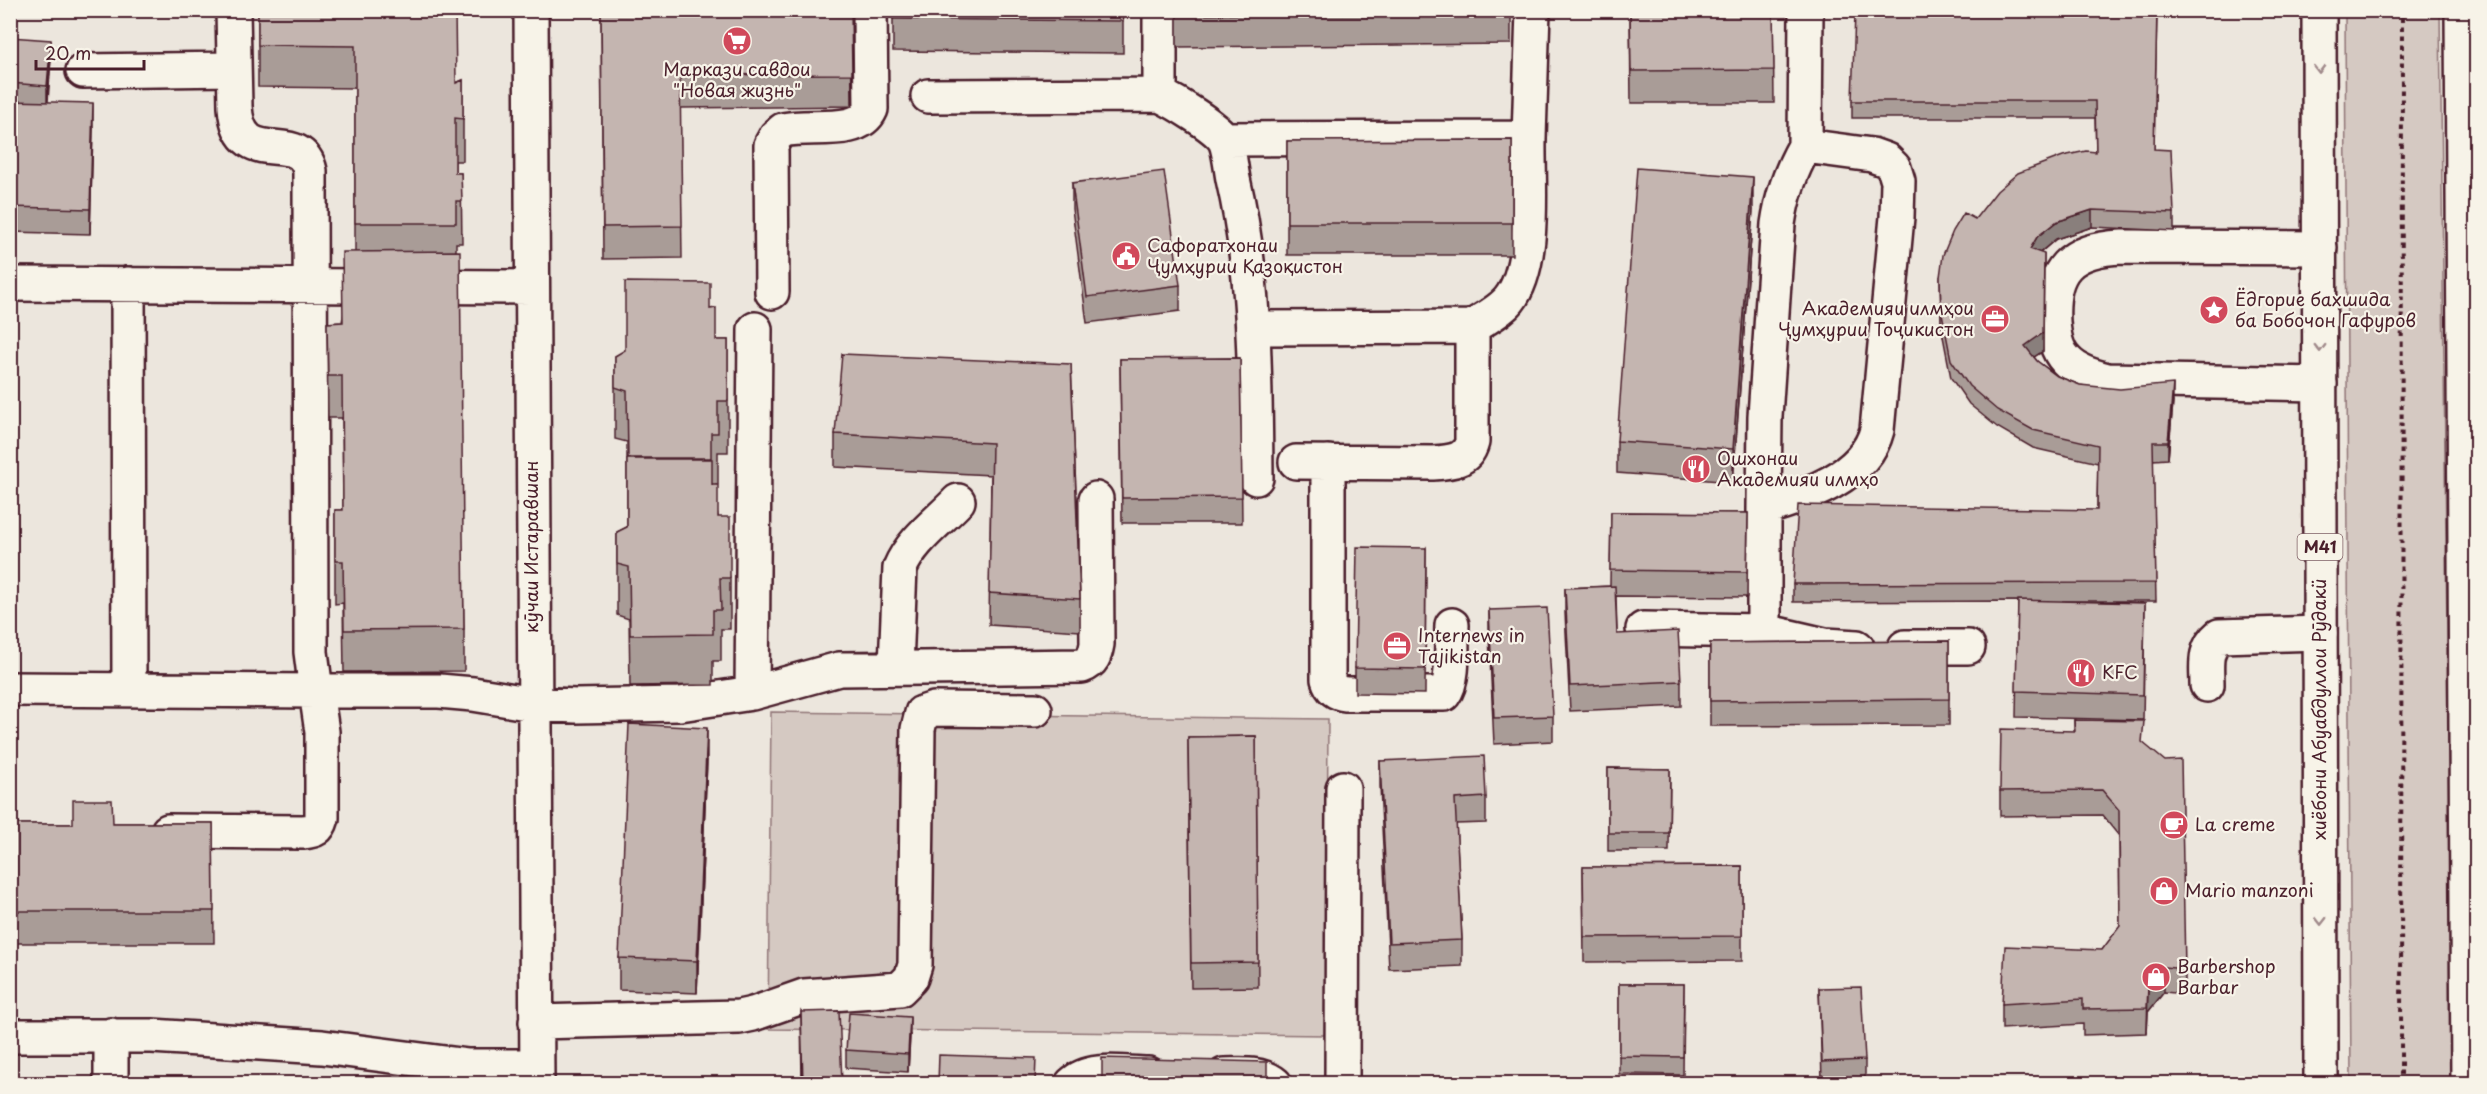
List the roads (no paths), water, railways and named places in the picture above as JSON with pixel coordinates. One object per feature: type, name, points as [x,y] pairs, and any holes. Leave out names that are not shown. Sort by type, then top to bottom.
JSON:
[{"type":"main road","points":[[139,831],[314,831],[320,826],[322,818],[322,732],[311,652],[309,171],[307,159],[300,152],[259,146],[249,141],[240,132],[235,113],[233,10]]},
{"type":"main road","name":"кӯчаи Истаравшан","points":[[531,10],[536,1075]]},
{"type":"main road","points":[[772,292],[771,145],[783,130],[853,125],[868,116],[871,109],[870,10]]},
{"type":"main road","points":[[1160,10],[1160,95]]},
{"type":"main road","points":[[1254,328],[1472,327],[1508,301],[1523,273],[1528,253],[1533,10]]},
{"type":"main road","points":[[1764,631],[1765,416],[1778,224],[1782,196],[1788,178],[1805,146],[1806,10]]},
{"type":"main road","name":"хиёбони Абуабдуллои Рӯдакӣ","points":[[2319,10],[2321,1083]]},
{"type":"main road","points":[[2462,10],[2468,1083]]},
{"type":"main road","points":[[83,71],[234,69]]},
{"type":"main road","points":[[928,96],[1160,95],[1187,109],[1224,139],[1244,233],[1254,328],[1256,478]]},
{"type":"main road","points":[[1224,139],[1529,138]]},
{"type":"main road","points":[[1764,508],[1795,500],[1834,480],[1857,464],[1867,453],[1874,443],[1877,430],[1897,217],[1898,181],[1894,168],[1886,160],[1872,154],[1805,146]]},
{"type":"main road","points":[[2320,248],[2122,247],[2093,249],[2071,260],[2064,268],[2053,292],[2052,310],[2057,346],[2064,358],[2073,367],[2107,381],[2320,384]]},
{"type":"main road","points":[[10,284],[531,287]]},
{"type":"main road","points":[[128,284],[129,690]]},
{"type":"main road","points":[[1296,462],[1451,462],[1462,458],[1470,451],[1472,442],[1472,327]]},
{"type":"main road","points":[[752,693],[754,329]]},
{"type":"main road","points":[[1328,462],[1328,679],[1330,686],[1338,693],[1346,694],[1444,694],[1449,688],[1452,625]]},
{"type":"main road","points":[[10,689],[439,692],[473,694],[533,704],[604,707],[680,704],[752,693],[839,669],[896,666],[1073,667],[1089,663],[1095,657],[1097,644],[1096,499]]},
{"type":"main road","points":[[896,666],[900,568],[905,556],[914,545],[958,501]]},
{"type":"main road","points":[[1643,629],[1764,631],[1825,645],[1968,647]]},
{"type":"main road","points":[[2207,685],[2207,652],[2212,642],[2219,636],[2320,633]]},
{"type":"main road","points":[[536,1022],[739,1017],[804,996],[900,989],[911,978],[915,965],[918,729],[922,713],[934,709],[1035,710]]},
{"type":"main road","points":[[1342,1083],[1343,788]]},
{"type":"main road","points":[[10,1036],[111,1035],[322,1047],[536,1075]]},
{"type":"main road","points":[[111,1035],[111,1083]]},
{"type":"main road","points":[[1072,1083],[1088,1074],[1258,1076],[1275,1083]]},
{"type":"place","name":"Маркази савдои \"Новая жизнь\"","points":[[737,41]]},
{"type":"place","name":"Сафоратхонаи Ҷумҳурии Қазоқистон","points":[[1126,256]]},
{"type":"place","name":"Ёдгорие бахшида ба Бобочон Гафуров","points":[[2214,310]]},
{"type":"place","name":"Академияи илмҳои Ҷумҳурии Тоҷикистон","points":[[1995,319]]},
{"type":"place","name":"Ошхонаи Академияи илмҳо","points":[[1696,469]]},
{"type":"place","name":"Internews in Tajikistan","points":[[1397,646]]},
{"type":"place","name":"KFC","points":[[2081,673]]},
{"type":"place","name":"La creme","points":[[2174,825]]},
{"type":"place","name":"Mario manzoni","points":[[2164,891]]},
{"type":"place","name":"Barbershop Barbar","points":[[2156,977]]}]
